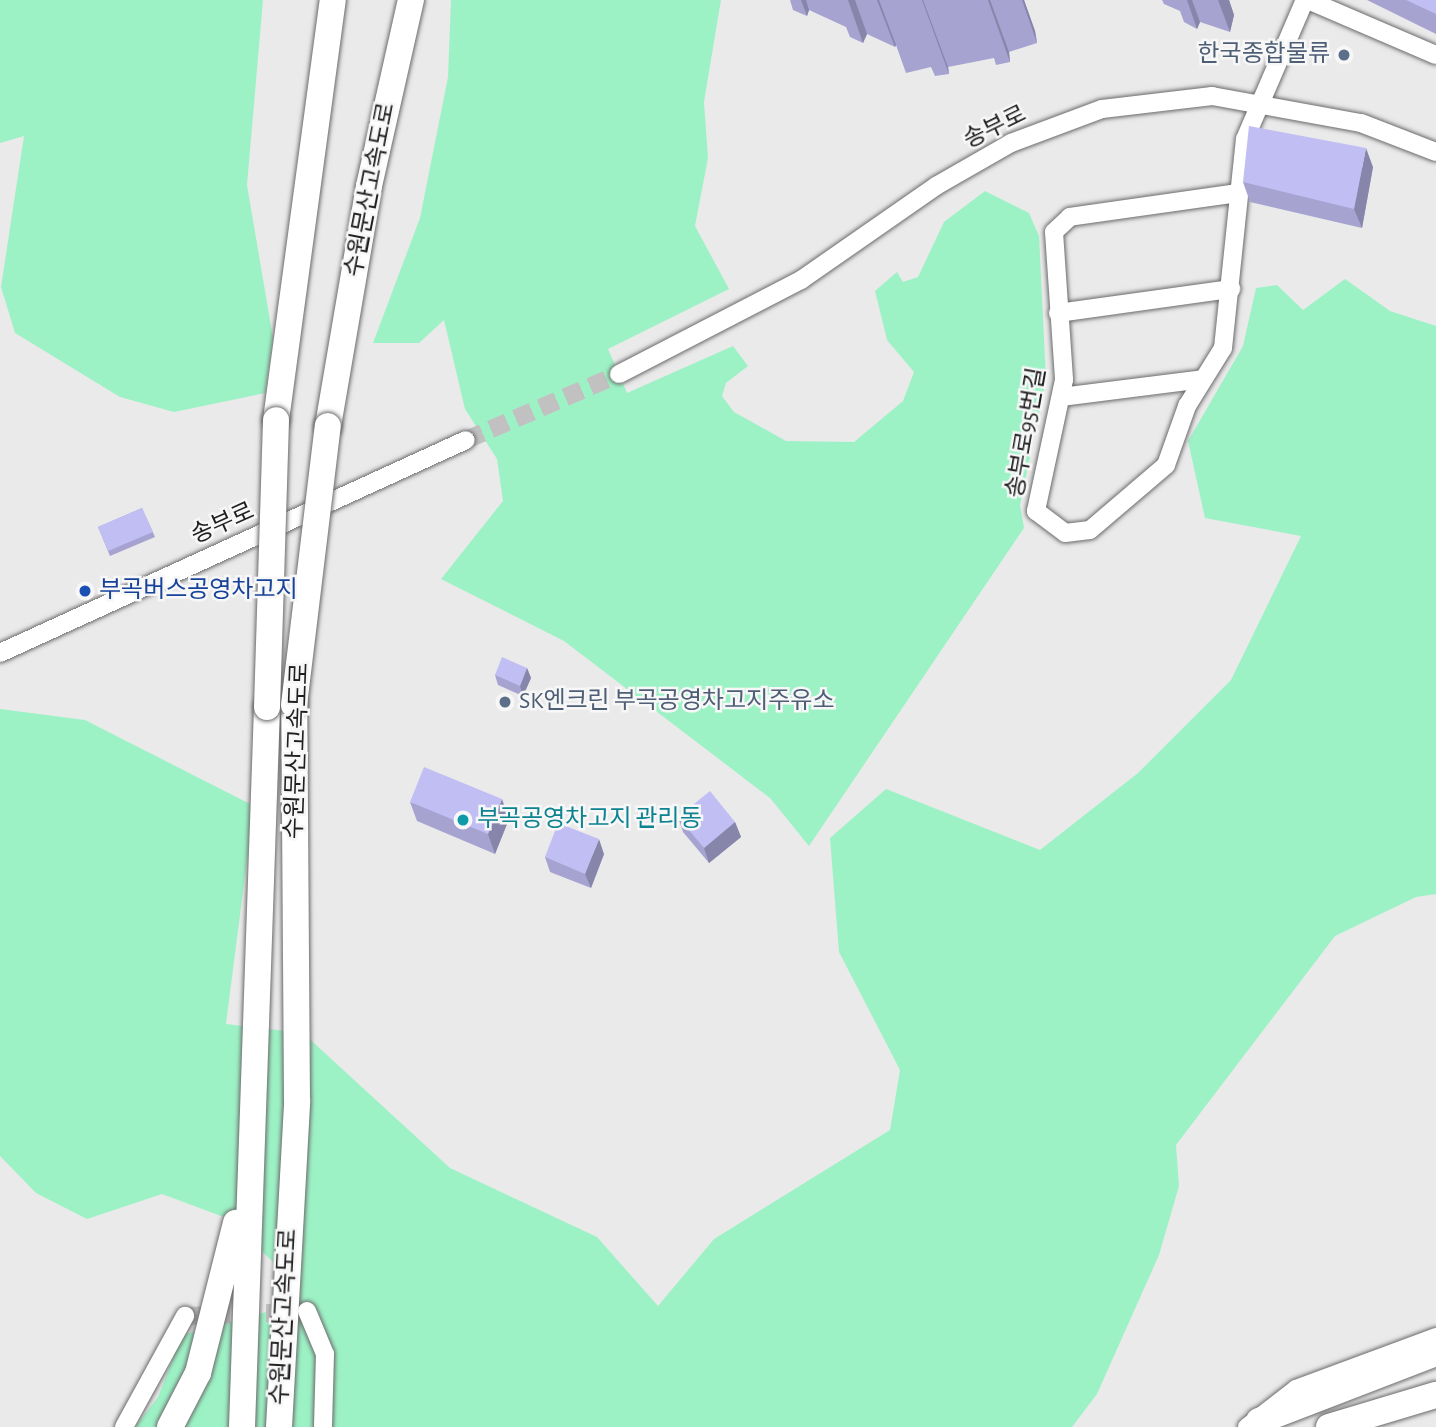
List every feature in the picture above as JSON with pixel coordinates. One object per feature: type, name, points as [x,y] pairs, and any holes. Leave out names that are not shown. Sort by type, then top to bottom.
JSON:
[{"type":"highway","name":"수원문산고속도로","points":[[242,1427],[276,421],[333,0]]},
{"type":"highway","name":"수원문산고속도로","points":[[279,1427],[297,1100],[294,705],[327,426],[369,186],[411,0]]},
{"type":"highway","points":[[170,1427],[198,1373],[230,1261],[254,1115]]},
{"type":"highway","points":[[1253,1424],[1436,1353]]},
{"type":"highway","points":[[1328,1427],[1436,1395]]},
{"type":"street","points":[[1309,0],[1436,55]]},
{"type":"street","name":"송부로95번길","points":[[1238,193],[1058,223],[1061,397],[1036,511],[1075,536],[1090,530],[1166,465],[1203,379],[1223,348],[1245,139],[1264,104],[1309,0]]},
{"type":"street","name":"송부로","points":[[619,374],[801,280],[936,186],[1011,143],[1102,109],[1212,96],[1361,123],[1436,152]]},
{"type":"street","points":[[1058,313],[1231,289]]},
{"type":"street","points":[[1061,397],[1203,379]]},
{"type":"street","name":"송부로","points":[[0,653],[466,440]]},
{"type":"street","points":[[307,1311],[325,1354],[323,1427]]},
{"type":"street","points":[[124,1427],[185,1316]]},
{"type":"street","points":[[1253,1424],[1296,1389],[1436,1337]]},
{"type":"green space","points":[[0,0],[263,0],[247,185],[273,338],[265,393],[174,412],[120,397],[15,333],[1,287],[24,136],[0,143]]},
{"type":"green space","points":[[451,0],[721,0],[704,102],[708,158],[695,226],[729,289],[608,349],[627,393],[733,346],[748,366],[726,383],[722,396],[734,412],[786,441],[854,442],[903,401],[914,372],[887,340],[875,291],[897,272],[903,282],[918,277],[944,222],[985,191],[1029,213],[1039,236],[1046,379],[1020,505],[1024,528],[809,846],[770,798],[564,641],[441,579],[503,501],[497,459],[465,409],[444,320],[419,343],[373,343],[420,218],[448,77]]},
{"type":"green space","points":[[1345,279],[1390,311],[1436,326],[1436,894],[1416,897],[1335,936],[1176,1145],[1179,1186],[1159,1255],[1097,1394],[1072,1427],[135,1427],[158,1397],[182,1335],[270,1311],[277,1266],[229,1219],[162,1194],[87,1219],[36,1193],[0,1156],[0,709],[85,720],[254,806],[226,1024],[303,1033],[450,1168],[597,1237],[658,1306],[714,1239],[890,1130],[900,1070],[839,952],[830,838],[886,789],[1040,850],[1138,773],[1231,680],[1301,536],[1205,518],[1188,441],[1243,346],[1256,288],[1277,285],[1303,310]]},
{"type":"building","points":[[1406,0],[1436,0],[1436,14]]},
{"type":"building","points":[[1249,126],[1366,148],[1354,209],[1243,182]]},
{"type":"building","points":[[142,508],[153,532],[108,551],[98,527]]},
{"type":"building","points":[[502,657],[527,668],[520,686],[495,675]]},
{"type":"building","points":[[424,767],[502,799],[488,834],[410,802]]},
{"type":"building","points":[[710,791],[735,822],[704,848],[678,817]]},
{"type":"building","points":[[558,823],[599,839],[585,874],[545,857]]},
{"type":"tunnel","points":[[466,440],[619,374]]},
{"type":"tunnel","points":[[185,1316],[297,1312]]},
{"type":"place","name":"한국종합물류","points":[[1344,55]]},
{"type":"place","name":"부곡버스공영차고지","points":[[85,591]]},
{"type":"place","name":"SK엔크린 부곡공영차고지주유소","points":[[505,702]]},
{"type":"place","name":"부곡공영차고지 관리동","points":[[463,820]]}]
